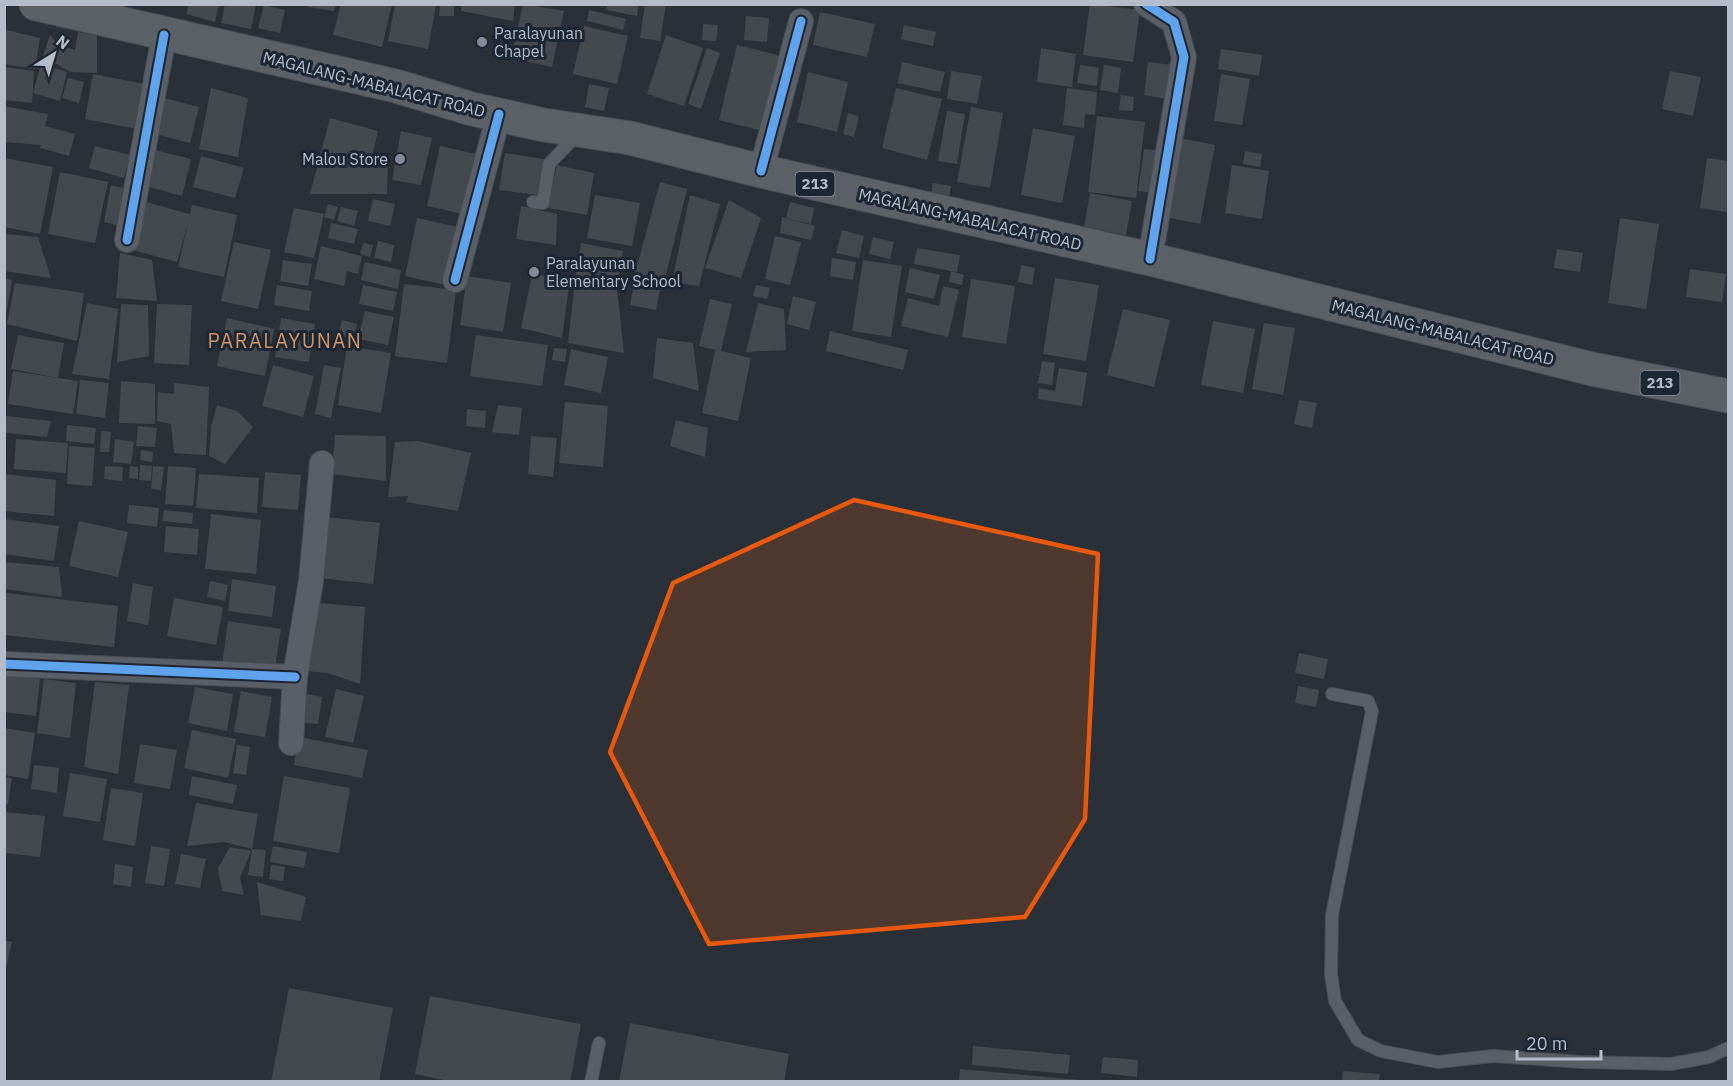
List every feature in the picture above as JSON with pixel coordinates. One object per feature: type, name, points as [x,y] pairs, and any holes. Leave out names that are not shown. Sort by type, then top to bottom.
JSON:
[{"type":"main road","name":"MAGALANG-MABALACAT ROAD","points":[[36,4],[396,86],[472,109],[581,131],[630,138],[761,171],[1150,260],[1592,369],[1728,396]]},
{"type":"street","points":[[1146,4],[1174,22],[1184,57],[1150,260]]},
{"type":"street","points":[[761,171],[801,21]]},
{"type":"street","points":[[127,240],[164,35]]},
{"type":"street","points":[[455,280],[499,114]]},
{"type":"street","points":[[291,743],[295,677],[311,581],[322,463]]},
{"type":"street","points":[[4,664],[295,677]]},
{"type":"lane","points":[[533,202],[543,203],[549,164],[581,131]]},
{"type":"lane","points":[[1332,694],[1368,701],[1372,711],[1332,915],[1331,974],[1335,1001],[1358,1040],[1381,1050],[1438,1062],[1493,1056],[1582,1062],[1671,1064],[1709,1057],[1728,1048]]},
{"type":"lane","points":[[591,1082],[599,1043]]},
{"type":"highlighted area","points":[[854,500],[1098,554],[1085,819],[1025,917],[709,944],[610,752],[673,583]]},
{"type":"building","points":[[189,4],[219,4],[215,22],[186,14]]},
{"type":"building","points":[[225,4],[256,4],[251,29],[221,23]]},
{"type":"building","points":[[308,4],[336,4],[334,11],[308,7]]},
{"type":"building","points":[[341,4],[392,4],[382,47],[333,35]]},
{"type":"building","points":[[395,4],[436,6],[428,49],[388,41]]},
{"type":"building","points":[[440,4],[454,4],[454,16],[439,16]]},
{"type":"building","points":[[462,4],[515,4],[513,21],[461,11]]},
{"type":"building","points":[[523,4],[564,11],[552,67],[511,58]]},
{"type":"building","points":[[607,4],[639,4],[637,16],[606,10]]},
{"type":"building","points":[[645,4],[666,4],[660,41],[640,38]]},
{"type":"building","points":[[1090,4],[1140,10],[1133,62],[1083,55]]},
{"type":"building","points":[[264,5],[285,10],[280,33],[258,28]]},
{"type":"building","points":[[589,10],[626,19],[623,30],[587,21]]},
{"type":"building","points":[[820,12],[875,24],[867,57],[813,45]]},
{"type":"building","points":[[746,16],[769,18],[767,42],[744,40]]},
{"type":"building","points":[[703,24],[718,25],[716,41],[702,40]]},
{"type":"building","points":[[904,25],[936,32],[933,46],[901,39]]},
{"type":"building","points":[[584,26],[628,36],[617,84],[573,74]]},
{"type":"building","points":[[6,30],[40,38],[35,69],[4,64]]},
{"type":"building","points":[[78,32],[97,35],[97,73],[70,72],[43,56],[50,35],[58,45],[75,50]]},
{"type":"building","points":[[666,35],[703,48],[684,106],[647,94]]},
{"type":"building","points":[[737,45],[785,57],[767,132],[719,120]]},
{"type":"building","points":[[707,48],[720,53],[701,109],[688,104]]},
{"type":"building","points":[[1041,48],[1076,54],[1072,87],[1037,82]]},
{"type":"building","points":[[1221,49],[1262,55],[1259,76],[1218,69]]},
{"type":"building","points":[[902,62],[945,72],[940,92],[898,83]]},
{"type":"building","points":[[1148,62],[1173,65],[1168,99],[1144,95]]},
{"type":"building","points":[[41,64],[67,72],[60,101],[33,93]]},
{"type":"building","points":[[1080,65],[1099,68],[1097,86],[1077,83]]},
{"type":"building","points":[[1104,65],[1121,68],[1118,93],[1100,90]]},
{"type":"building","points":[[4,67],[34,71],[32,103],[4,100]]},
{"type":"building","points":[[951,71],[982,76],[977,104],[947,99]]},
{"type":"building","points":[[1670,71],[1701,77],[1693,116],[1662,109]]},
{"type":"building","points":[[808,72],[848,82],[837,132],[797,122]]},
{"type":"building","points":[[93,74],[145,84],[137,129],[85,119]]},
{"type":"building","points":[[1221,74],[1250,79],[1242,125],[1214,121]]},
{"type":"building","points":[[68,78],[84,82],[79,103],[62,98]]},
{"type":"building","points":[[589,84],[609,88],[604,111],[585,107]]},
{"type":"building","points":[[211,88],[248,98],[238,157],[199,149]]},
{"type":"building","points":[[896,88],[942,99],[927,160],[882,148]]},
{"type":"building","points":[[1067,88],[1097,92],[1095,115],[1085,114],[1084,128],[1063,125]]},
{"type":"building","points":[[1121,95],[1134,97],[1133,111],[1119,110]]},
{"type":"building","points":[[157,96],[199,107],[190,143],[148,132]]},
{"type":"building","points":[[4,106],[48,114],[45,126],[75,134],[69,156],[40,148],[41,145],[4,142]]},
{"type":"building","points":[[971,107],[1003,113],[990,188],[957,182]]},
{"type":"building","points":[[947,111],[965,114],[957,164],[938,161]]},
{"type":"building","points":[[848,113],[859,116],[854,137],[843,134]]},
{"type":"building","points":[[1097,116],[1145,122],[1136,198],[1088,192]]},
{"type":"building","points":[[330,118],[378,131],[372,156],[388,160],[387,194],[310,194]]},
{"type":"building","points":[[1033,128],[1075,136],[1062,203],[1021,195]]},
{"type":"building","points":[[401,131],[432,138],[421,185],[392,180]]},
{"type":"building","points":[[1175,137],[1215,145],[1200,224],[1160,216]]},
{"type":"building","points":[[95,146],[130,155],[124,178],[89,168]]},
{"type":"building","points":[[440,146],[476,154],[463,214],[427,206]]},
{"type":"building","points":[[151,149],[191,159],[182,196],[142,185]]},
{"type":"building","points":[[1144,149],[1158,150],[1153,193],[1138,191]]},
{"type":"building","points":[[1245,151],[1262,154],[1260,167],[1243,164]]},
{"type":"building","points":[[505,153],[544,159],[538,195],[499,190]]},
{"type":"building","points":[[201,156],[244,168],[235,198],[193,187]]},
{"type":"building","points":[[4,158],[53,167],[40,234],[4,227]]},
{"type":"building","points":[[1707,158],[1728,161],[1728,212],[1700,208]]},
{"type":"building","points":[[557,165],[594,173],[587,215],[548,208]]},
{"type":"building","points":[[1232,165],[1269,171],[1262,219],[1225,213]]},
{"type":"building","points":[[60,172],[108,182],[95,243],[48,234]]},
{"type":"building","points":[[660,182],[687,189],[665,279],[634,277]]},
{"type":"building","points":[[933,183],[951,186],[949,197],[931,194]]},
{"type":"building","points":[[111,185],[127,189],[118,234],[116,225],[104,222]]},
{"type":"building","points":[[1090,193],[1132,201],[1126,235],[1084,227]]},
{"type":"building","points":[[595,195],[640,203],[632,246],[587,238]]},
{"type":"building","points":[[690,195],[720,204],[699,286],[672,282]]},
{"type":"building","points":[[373,199],[395,204],[390,226],[368,221]]},
{"type":"building","points":[[729,200],[761,218],[741,278],[705,268]]},
{"type":"building","points":[[142,201],[190,214],[192,205],[237,215],[224,277],[178,267],[188,223],[177,262],[129,249]]},
{"type":"building","points":[[790,202],[814,208],[811,224],[786,218]]},
{"type":"building","points":[[328,204],[338,207],[334,220],[324,217]]},
{"type":"building","points":[[521,206],[557,214],[556,245],[516,239]]},
{"type":"building","points":[[341,207],[358,211],[354,226],[337,221]]},
{"type":"building","points":[[294,208],[324,214],[314,258],[284,252]]},
{"type":"building","points":[[782,217],[815,226],[811,240],[780,233]]},
{"type":"building","points":[[417,218],[458,227],[445,285],[405,276]]},
{"type":"building","points":[[1620,218],[1659,224],[1646,309],[1608,303]]},
{"type":"building","points":[[331,223],[358,229],[354,244],[328,238]]},
{"type":"building","points":[[842,230],[864,236],[859,258],[836,253]]},
{"type":"building","points":[[4,234],[38,237],[51,278],[4,271]]},
{"type":"building","points":[[775,236],[801,242],[790,285],[765,279]]},
{"type":"building","points":[[873,237],[894,242],[890,259],[869,254]]},
{"type":"building","points":[[378,241],[394,245],[391,262],[374,258]]},
{"type":"building","points":[[234,242],[271,250],[258,309],[221,301]]},
{"type":"building","points":[[363,243],[373,245],[370,257],[360,254]]},
{"type":"building","points":[[581,243],[623,251],[617,286],[575,278]]},
{"type":"building","points":[[321,246],[362,256],[358,274],[347,271],[344,286],[314,279]]},
{"type":"building","points":[[917,248],[960,255],[957,272],[914,264]]},
{"type":"building","points":[[1557,249],[1583,253],[1580,272],[1554,268]]},
{"type":"building","points":[[120,253],[152,260],[157,301],[116,298]]},
{"type":"building","points":[[832,258],[856,262],[853,280],[830,276]]},
{"type":"building","points":[[283,260],[312,264],[308,286],[280,281]]},
{"type":"building","points":[[863,260],[902,266],[891,337],[852,331]]},
{"type":"building","points":[[365,262],[401,270],[398,289],[361,280]]},
{"type":"building","points":[[1021,265],[1035,268],[1032,285],[1018,282]]},
{"type":"building","points":[[910,268],[940,275],[934,299],[905,292]]},
{"type":"building","points":[[1690,269],[1726,274],[1722,302],[1686,297]]},
{"type":"building","points":[[951,271],[964,275],[962,285],[949,282]]},
{"type":"building","points":[[532,274],[570,279],[562,338],[521,328]]},
{"type":"building","points":[[467,276],[511,283],[503,332],[460,325]]},
{"type":"building","points":[[4,278],[12,280],[6,314],[4,314]]},
{"type":"building","points":[[1055,278],[1099,285],[1086,361],[1043,354]]},
{"type":"building","points":[[971,279],[1015,286],[1006,344],[962,337]]},
{"type":"building","points":[[575,281],[617,289],[624,353],[568,343]]},
{"type":"building","points":[[15,283],[84,293],[77,341],[7,324]]},
{"type":"building","points":[[404,284],[456,290],[447,363],[395,356]]},
{"type":"building","points":[[277,285],[312,291],[309,311],[274,305]]},
{"type":"building","points":[[363,285],[397,292],[393,311],[359,304]]},
{"type":"building","points":[[634,285],[660,290],[656,310],[630,305]]},
{"type":"building","points":[[756,285],[770,288],[767,299],[753,296]]},
{"type":"building","points":[[943,286],[959,290],[948,337],[901,326],[908,298],[939,306]]},
{"type":"building","points":[[793,296],[816,302],[809,330],[787,324]]},
{"type":"building","points":[[710,299],[732,304],[721,351],[751,358],[738,421],[702,413],[715,350],[699,346]]},
{"type":"building","points":[[87,303],[118,309],[109,379],[72,374]]},
{"type":"building","points":[[758,303],[784,309],[786,350],[746,352]]},
{"type":"building","points":[[121,304],[148,305],[149,356],[117,362]]},
{"type":"building","points":[[157,304],[192,305],[189,365],[154,363]]},
{"type":"building","points":[[1123,309],[1170,320],[1154,387],[1107,375]]},
{"type":"building","points":[[365,311],[394,317],[388,345],[358,339]]},
{"type":"building","points":[[227,318],[274,329],[265,376],[217,366]]},
{"type":"building","points":[[281,318],[315,324],[309,362],[275,357]]},
{"type":"building","points":[[342,320],[357,324],[354,339],[338,336]]},
{"type":"building","points":[[1213,321],[1255,329],[1243,393],[1201,385]]},
{"type":"building","points":[[1264,323],[1295,328],[1283,395],[1252,389]]},
{"type":"building","points":[[830,331],[908,350],[903,370],[826,351]]},
{"type":"building","points":[[18,335],[64,343],[58,378],[11,369]]},
{"type":"building","points":[[476,335],[548,345],[542,386],[470,376]]},
{"type":"building","points":[[657,338],[693,343],[699,391],[653,378]]},
{"type":"building","points":[[347,346],[391,353],[381,413],[338,405]]},
{"type":"building","points":[[554,348],[567,349],[565,362],[552,360]]},
{"type":"building","points":[[571,349],[608,357],[601,393],[564,385]]},
{"type":"building","points":[[1042,361],[1055,363],[1052,385],[1038,383]]},
{"type":"building","points":[[273,365],[314,376],[303,417],[262,406]]},
{"type":"building","points":[[324,365],[341,368],[331,418],[315,414]]},
{"type":"building","points":[[1059,368],[1087,373],[1082,406],[1038,399],[1039,388],[1055,391]]},
{"type":"building","points":[[13,371],[78,381],[73,414],[8,404]]},
{"type":"building","points":[[80,380],[109,383],[105,418],[76,414]]},
{"type":"building","points":[[121,381],[155,384],[155,424],[119,423]]},
{"type":"building","points":[[174,383],[209,387],[206,455],[174,453],[171,424],[157,421],[158,392],[174,394]]},
{"type":"building","points":[[1299,400],[1317,403],[1312,428],[1294,424]]},
{"type":"building","points":[[565,402],[608,406],[603,467],[559,463]]},
{"type":"building","points":[[217,405],[237,411],[253,427],[225,464],[209,456],[211,427]]},
{"type":"building","points":[[498,405],[522,408],[519,435],[492,432]]},
{"type":"building","points":[[467,409],[486,411],[485,428],[466,426]]},
{"type":"building","points":[[6,416],[51,421],[47,437],[6,433]]},
{"type":"building","points":[[676,420],[708,428],[705,457],[670,446]]},
{"type":"building","points":[[67,425],[96,428],[94,444],[66,441]]},
{"type":"building","points":[[138,426],[157,428],[155,447],[136,446]]},
{"type":"building","points":[[101,431],[111,432],[109,452],[100,452]]},
{"type":"building","points":[[335,435],[386,436],[386,481],[332,474]]},
{"type":"building","points":[[531,436],[557,438],[553,477],[528,474]]},
{"type":"building","points":[[16,439],[68,443],[66,473],[14,469]]},
{"type":"building","points":[[115,439],[134,442],[131,464],[113,462]]},
{"type":"building","points":[[418,441],[471,453],[458,511],[406,502],[408,496],[388,497],[395,442]]},
{"type":"building","points":[[69,446],[95,448],[92,486],[67,484]]},
{"type":"building","points":[[141,450],[153,452],[152,462],[140,460]]},
{"type":"building","points":[[140,465],[152,466],[151,481],[139,480]]},
{"type":"building","points":[[105,466],[123,467],[122,481],[104,479]]},
{"type":"building","points":[[130,466],[138,467],[138,479],[129,478]]},
{"type":"building","points":[[153,466],[164,467],[161,490],[151,489]]},
{"type":"building","points":[[168,466],[196,468],[193,506],[165,504]]},
{"type":"building","points":[[265,472],[301,475],[298,510],[262,507]]},
{"type":"building","points":[[4,474],[56,480],[54,516],[4,511]]},
{"type":"building","points":[[199,474],[259,478],[257,513],[196,508]]},
{"type":"building","points":[[129,505],[159,508],[157,527],[127,523]]},
{"type":"building","points":[[164,510],[193,513],[192,524],[163,521]]},
{"type":"building","points":[[211,514],[261,520],[256,574],[205,569]]},
{"type":"building","points":[[326,517],[380,523],[373,584],[320,578]]},
{"type":"building","points":[[4,519],[59,526],[54,561],[4,554]]},
{"type":"building","points":[[79,521],[128,532],[118,577],[69,566]]},
{"type":"building","points":[[166,526],[199,529],[197,555],[164,552]]},
{"type":"building","points":[[4,562],[59,567],[62,597],[4,589]]},
{"type":"building","points":[[232,579],[276,586],[272,617],[228,611]]},
{"type":"building","points":[[210,581],[228,585],[225,601],[207,597]]},
{"type":"building","points":[[133,583],[153,587],[148,625],[127,621]]},
{"type":"building","points":[[6,593],[118,606],[114,647],[4,635]]},
{"type":"building","points":[[174,598],[223,607],[216,645],[167,636]]},
{"type":"building","points":[[320,603],[365,607],[360,684],[328,673],[305,671]]},
{"type":"building","points":[[228,621],[281,629],[274,674],[222,666]]},
{"type":"building","points":[[1299,653],[1328,659],[1324,679],[1295,673]]},
{"type":"building","points":[[4,675],[40,679],[36,716],[4,712]]},
{"type":"building","points":[[44,679],[76,683],[70,738],[37,733]]},
{"type":"building","points":[[95,682],[129,685],[118,774],[84,767]]},
{"type":"building","points":[[1298,686],[1319,690],[1316,707],[1295,703]]},
{"type":"building","points":[[195,687],[233,694],[227,731],[188,723]]},
{"type":"building","points":[[336,689],[364,696],[353,743],[325,737]]},
{"type":"building","points":[[241,691],[272,697],[265,737],[234,732]]},
{"type":"building","points":[[303,693],[322,697],[318,724],[302,723]]},
{"type":"building","points":[[4,728],[35,733],[28,779],[4,775]]},
{"type":"building","points":[[192,730],[236,739],[228,778],[184,768]]},
{"type":"building","points":[[299,737],[368,750],[362,778],[294,765]]},
{"type":"building","points":[[140,744],[177,750],[170,789],[134,783]]},
{"type":"building","points":[[237,745],[250,747],[246,775],[233,773]]},
{"type":"building","points":[[34,765],[59,768],[57,793],[31,789]]},
{"type":"building","points":[[70,773],[107,779],[100,822],[63,816]]},
{"type":"building","points":[[192,776],[237,785],[233,804],[189,795]]},
{"type":"building","points":[[284,776],[350,788],[339,853],[273,841]]},
{"type":"building","points":[[4,777],[12,778],[8,804],[4,804]]},
{"type":"building","points":[[111,788],[143,793],[135,846],[103,840]]},
{"type":"building","points":[[196,803],[258,814],[252,849],[224,842],[187,846]]},
{"type":"building","points":[[5,812],[45,816],[40,857],[5,853]]},
{"type":"building","points":[[151,846],[170,849],[164,886],[145,883]]},
{"type":"building","points":[[273,846],[307,852],[304,868],[270,862]]},
{"type":"building","points":[[230,847],[251,851],[240,878],[244,895],[222,891],[218,868]]},
{"type":"building","points":[[252,849],[266,850],[263,877],[248,875]]},
{"type":"building","points":[[181,854],[206,859],[200,888],[175,884]]},
{"type":"building","points":[[115,864],[133,867],[131,887],[113,884]]},
{"type":"building","points":[[271,865],[285,867],[283,881],[269,879]]},
{"type":"building","points":[[257,882],[306,897],[301,921],[261,915]]},
{"type":"building","points":[[4,940],[12,942],[5,972],[4,972]]},
{"type":"building","points":[[289,988],[393,1008],[379,1082],[271,1082]]},
{"type":"building","points":[[430,996],[581,1024],[570,1082],[453,1082],[415,1074]]},
{"type":"building","points":[[630,1023],[789,1054],[784,1082],[619,1082]]},
{"type":"building","points":[[973,1046],[1070,1055],[1068,1074],[972,1065]]},
{"type":"building","points":[[1103,1057],[1138,1060],[1137,1077],[1101,1073]]},
{"type":"building","points":[[960,1069],[1080,1080],[1080,1082],[959,1082]]},
{"type":"building","points":[[1343,1071],[1380,1074],[1379,1082],[1342,1082]]},
{"type":"cycle path","points":[[1146,4],[1174,22],[1184,57],[1150,259]]},
{"type":"cycle path","points":[[761,171],[801,21]]},
{"type":"cycle path","points":[[127,240],[164,35]]},
{"type":"cycle path","points":[[455,280],[499,114]]},
{"type":"cycle path","points":[[4,664],[295,677]]},
{"type":"place","name":"Paralayunan Chapel","points":[[482,42]]},
{"type":"place","name":"Malou Store","points":[[400,159]]},
{"type":"place","name":"Paralayunan Elementary School","points":[[534,272]]},
{"type":"district","name":"PARALAYUNAN","points":[[285,341]]}]
